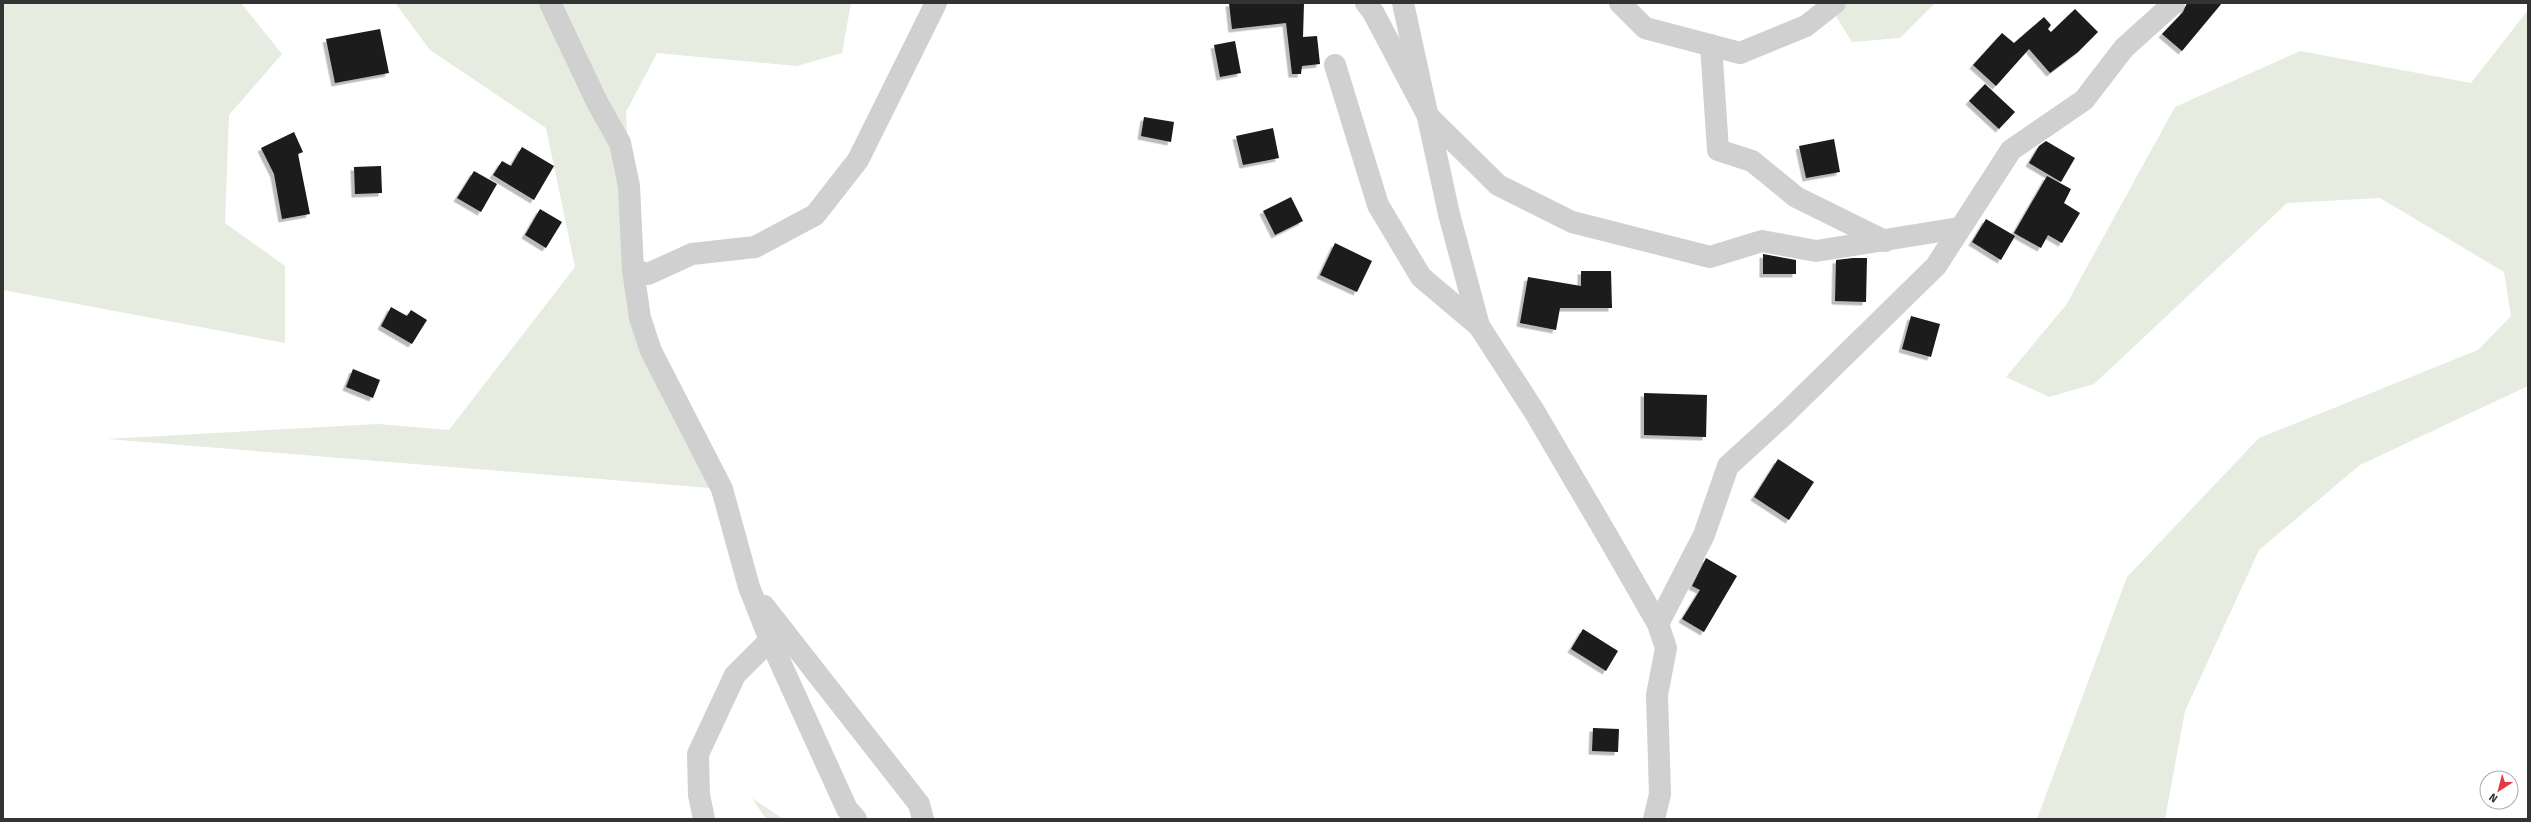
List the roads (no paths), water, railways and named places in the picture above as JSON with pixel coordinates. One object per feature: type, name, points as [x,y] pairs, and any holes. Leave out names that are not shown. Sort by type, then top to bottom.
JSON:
[{"type":"street","points":[[550,3],[597,102],[620,143],[628,186],[633,270],[640,318],[651,351],[722,489],[749,587],[770,640],[847,809],[856,819]]},
{"type":"street","points":[[633,270],[648,274],[692,254],[755,248],[815,215],[858,160],[936,3]]},
{"type":"street","points":[[1366,3],[1373,12],[1428,116],[1498,185],[1572,222],[1710,257],[1762,241],[1816,251],[1959,228]]},
{"type":"street","points":[[1403,3],[1449,214],[1479,326]]},
{"type":"street","points":[[1620,3],[1645,28],[1740,53],[1806,26],[1835,3]]},
{"type":"street","points":[[1658,624],[1704,535],[1728,466],[1785,414],[1936,266],[1959,228],[2011,150],[2084,100],[2124,48],[2174,3]]},
{"type":"street","points":[[1711,45],[1718,150],[1752,161],[1796,197],[1885,240]]},
{"type":"street","points":[[1335,65],[1378,205],[1421,277],[1479,326],[1534,411],[1658,624],[1666,648],[1657,695],[1660,794],[1654,819]]},
{"type":"street","points":[[749,587],[919,804],[923,819]]},
{"type":"street","points":[[704,819],[700,795],[698,754],[735,675],[770,640]]}]
